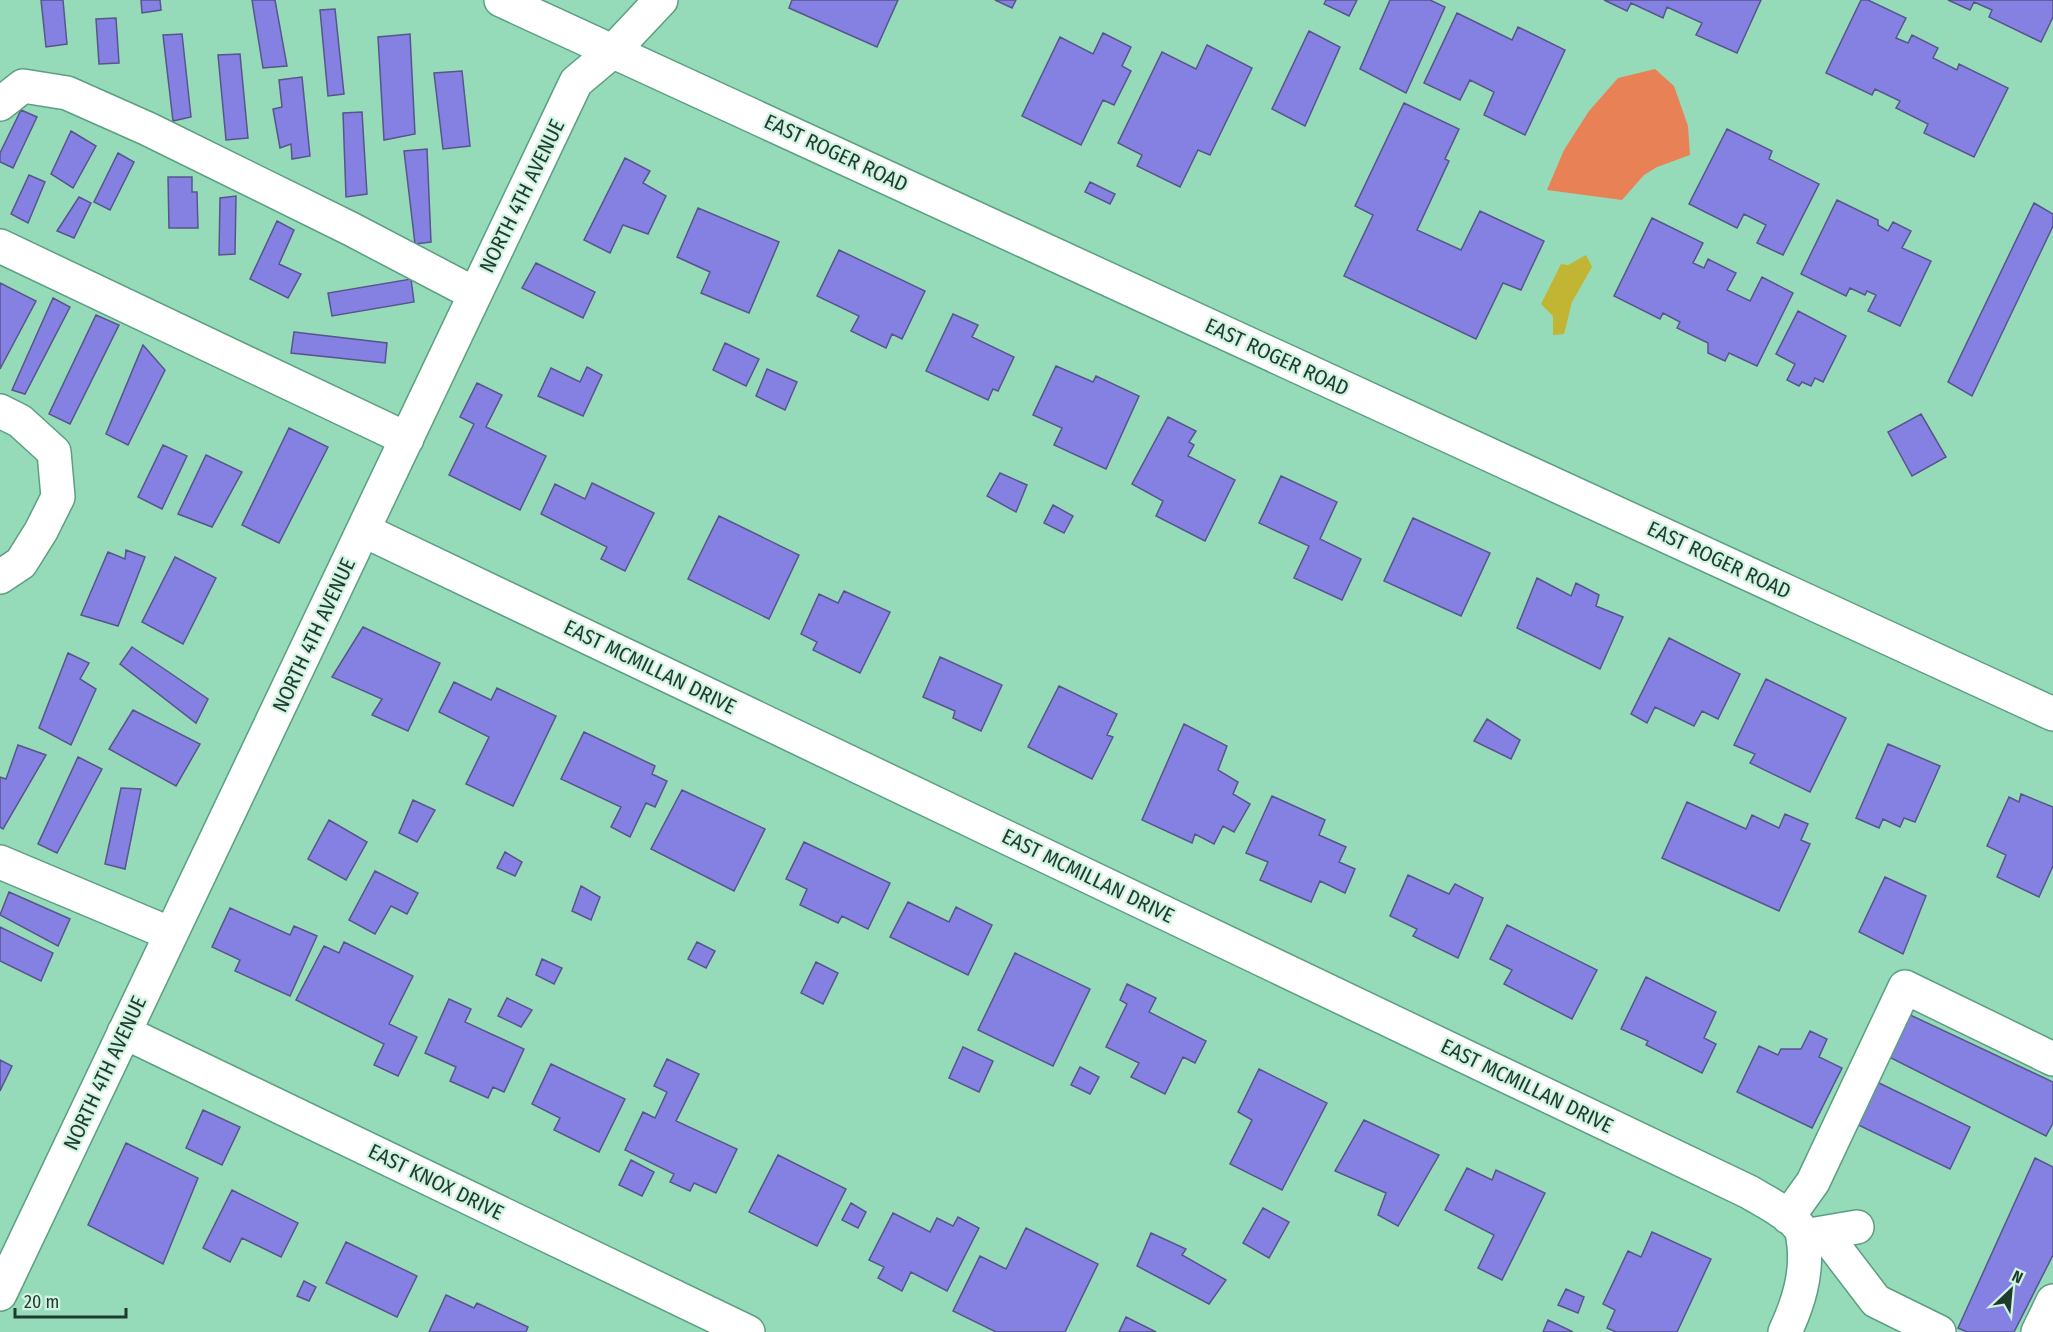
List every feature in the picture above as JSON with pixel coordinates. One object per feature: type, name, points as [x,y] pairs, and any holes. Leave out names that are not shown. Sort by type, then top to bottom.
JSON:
[{"type":"street","name":"EAST ROGER ROAD","points":[[501,0],[2053,714]]},
{"type":"street","name":"NORTH 4TH AVENUE","points":[[4,1273],[124,1032],[576,82],[613,51],[661,0]]},
{"type":"street","points":[[0,104],[23,86],[67,93],[169,139],[351,229],[475,294]]},
{"type":"street","points":[[0,246],[406,439]]},
{"type":"street","points":[[0,411],[20,421],[54,452],[58,496],[41,531],[21,563],[0,577]]},
{"type":"street","name":"EAST MCMILLAN DRIVE","points":[[363,530],[1738,1187],[1780,1211],[1805,1229]]},
{"type":"street","points":[[0,862],[171,934]]},
{"type":"street","points":[[1785,1332],[1802,1289],[1805,1229],[1813,1182],[1905,987],[2053,1059]]},
{"type":"street","name":"EAST KNOX DRIVE","points":[[124,1032],[748,1332]]},
{"type":"street","points":[[1805,1229],[1857,1227]]},
{"type":"street","points":[[1805,1229],[1876,1301],[1939,1332]]},
{"type":"street","points":[[2038,1332],[2053,1301]]},
{"type":"shaded area","points":[[1655,69],[1674,86],[1688,126],[1690,155],[1657,167],[1644,175],[1622,200],[1547,190],[1564,150],[1589,111],[1618,78]]},
{"type":"shaded area","points":[[1586,255],[1592,267],[1572,302],[1564,334],[1553,335],[1553,316],[1541,304],[1561,264],[1568,265]]},
{"type":"building","points":[[41,0],[63,0],[67,44],[46,47]]},
{"type":"building","points":[[141,0],[160,0],[161,10],[142,13]]},
{"type":"building","points":[[252,0],[275,0],[287,66],[263,68]]},
{"type":"building","points":[[792,0],[898,0],[877,47],[789,8]]},
{"type":"building","points":[[995,0],[1016,0],[1012,8]]},
{"type":"building","points":[[1326,0],[1357,0],[1349,16],[1324,4]]},
{"type":"building","points":[[1390,0],[1430,0],[1445,7],[1406,93],[1360,69]]},
{"type":"building","points":[[1604,0],[1761,0],[1737,53],[1696,35],[1702,23],[1667,7],[1663,18],[1631,3],[1627,11]]},
{"type":"building","points":[[1861,0],[1868,0],[1906,18],[1896,38],[1908,43],[1912,35],[1938,48],[1933,58],[1957,70],[1959,64],[2008,88],[1974,157],[1924,133],[1928,124],[1896,108],[1900,101],[1875,89],[1872,95],[1826,73]]},
{"type":"building","points":[[1948,0],[2053,0],[2053,17],[2041,42],[1989,17],[1992,10],[1974,2],[1970,10]]},
{"type":"building","points":[[335,9],[344,94],[328,96],[320,10]]},
{"type":"building","points":[[1457,13],[1512,40],[1518,27],[1565,50],[1525,135],[1484,115],[1494,92],[1470,80],[1460,100],[1424,83]]},
{"type":"building","points":[[116,18],[119,63],[99,64],[96,19]]},
{"type":"building","points":[[1309,31],[1340,47],[1305,126],[1272,109]]},
{"type":"building","points":[[1103,33],[1131,47],[1122,66],[1131,71],[1114,105],[1103,100],[1081,145],[1022,116],[1060,37],[1093,54]]},
{"type":"building","points":[[182,34],[191,117],[173,121],[163,35]]},
{"type":"building","points":[[410,34],[415,134],[384,140],[378,37]]},
{"type":"building","points":[[1207,45],[1252,68],[1210,155],[1198,150],[1180,187],[1137,166],[1142,155],[1118,143],[1162,52],[1196,69]]},
{"type":"building","points":[[240,54],[248,138],[226,140],[218,55]]},
{"type":"building","points":[[462,71],[470,146],[443,149],[434,73]]},
{"type":"building","points":[[302,77],[310,156],[292,159],[291,144],[280,148],[273,109],[282,107],[279,80]]},
{"type":"building","points":[[1404,103],[1459,129],[1445,159],[1449,161],[1417,230],[1461,250],[1480,211],[1544,241],[1521,290],[1503,283],[1476,339],[1344,276],[1373,215],[1355,206]]},
{"type":"building","points":[[21,110],[37,117],[13,168],[0,162],[0,153]]},
{"type":"building","points":[[362,112],[367,194],[346,197],[343,113]]},
{"type":"building","points":[[1727,129],[1772,151],[1769,159],[1819,184],[1783,255],[1757,243],[1766,225],[1744,214],[1737,228],[1689,204]]},
{"type":"building","points":[[71,131],[96,146],[73,188],[51,174]]},
{"type":"building","points":[[427,149],[431,242],[415,244],[404,151]]},
{"type":"building","points":[[118,153],[134,162],[110,210],[94,202]]},
{"type":"building","points":[[625,158],[650,171],[643,183],[666,196],[648,234],[623,225],[610,253],[584,240]]},
{"type":"building","points":[[29,175],[45,182],[28,223],[11,214]]},
{"type":"building","points":[[168,177],[192,177],[192,192],[197,192],[198,228],[169,228]]},
{"type":"building","points":[[1090,182],[1115,194],[1110,204],[1085,192]]},
{"type":"building","points":[[236,196],[235,254],[219,255],[220,198]]},
{"type":"building","points":[[79,197],[91,203],[74,238],[57,231]]},
{"type":"building","points":[[1837,200],[1878,220],[1878,225],[1888,231],[1893,222],[1911,231],[1902,248],[1931,261],[1900,326],[1868,311],[1876,295],[1867,291],[1865,295],[1850,288],[1846,296],[1801,274]]},
{"type":"building","points":[[2034,203],[2053,214],[2053,226],[1972,396],[1948,382]]},
{"type":"building","points":[[698,208],[779,242],[749,313],[701,293],[710,272],[677,257]]},
{"type":"building","points":[[1652,218],[1703,243],[1693,263],[1704,268],[1708,259],[1736,273],[1727,290],[1750,301],[1762,277],[1793,293],[1757,366],[1729,353],[1725,361],[1708,353],[1708,343],[1677,328],[1680,322],[1663,313],[1660,319],[1614,296]]},
{"type":"building","points":[[277,221],[294,230],[279,264],[301,274],[288,298],[250,279]]},
{"type":"building","points":[[839,250],[925,291],[902,339],[892,334],[886,348],[851,331],[859,316],[817,296]]},
{"type":"building","points":[[536,263],[595,292],[583,318],[522,288]]},
{"type":"building","points":[[411,279],[414,302],[332,316],[328,293]]},
{"type":"building","points":[[0,283],[36,301],[0,369]]},
{"type":"building","points":[[53,298],[70,307],[25,394],[12,390]]},
{"type":"building","points":[[1798,311],[1846,336],[1823,382],[1815,378],[1811,386],[1802,382],[1799,386],[1787,380],[1795,364],[1776,354]]},
{"type":"building","points":[[953,314],[978,325],[972,337],[1014,357],[998,391],[993,389],[988,400],[926,371]]},
{"type":"building","points":[[96,315],[119,325],[70,424],[49,414]]},
{"type":"building","points":[[294,332],[387,343],[385,363],[291,353]]},
{"type":"building","points":[[725,343],[759,359],[746,386],[713,370]]},
{"type":"building","points":[[143,345],[165,370],[128,445],[106,434]]},
{"type":"building","points":[[1056,366],[1093,382],[1096,376],[1139,396],[1106,469],[1054,445],[1062,428],[1033,415]]},
{"type":"building","points":[[587,367],[602,375],[583,416],[538,396],[551,368],[580,382]]},
{"type":"building","points":[[767,369],[797,382],[785,410],[756,396]]},
{"type":"building","points":[[477,383],[502,395],[486,427],[546,456],[520,510],[449,475],[474,424],[460,417]]},
{"type":"building","points":[[1921,414],[1946,457],[1912,476],[1888,432]]},
{"type":"building","points":[[1168,417],[1196,431],[1189,442],[1194,445],[1188,456],[1235,480],[1205,541],[1156,516],[1163,501],[1132,484]]},
{"type":"building","points":[[289,428],[328,447],[279,543],[242,525]]},
{"type":"building","points":[[163,445],[187,456],[162,509],[138,497]]},
{"type":"building","points":[[206,455],[242,472],[212,527],[178,514]]},
{"type":"building","points":[[1000,473],[1027,485],[1016,512],[987,496]]},
{"type":"building","points":[[1281,476],[1337,502],[1320,539],[1361,559],[1342,600],[1294,578],[1309,546],[1259,523]]},
{"type":"building","points":[[592,483],[654,513],[625,571],[601,559],[607,547],[541,514],[555,484],[585,499]]},
{"type":"building","points":[[1053,505],[1073,516],[1064,533],[1044,523]]},
{"type":"building","points":[[719,516],[799,555],[769,619],[688,579]]},
{"type":"building","points":[[1413,518],[1490,553],[1461,616],[1384,581]]},
{"type":"building","points":[[126,550],[145,557],[118,626],[81,615],[108,552],[125,559]]},
{"type":"building","points":[[175,557],[216,578],[183,644],[142,622]]},
{"type":"building","points":[[1537,578],[1571,596],[1576,583],[1599,595],[1596,606],[1623,617],[1600,669],[1517,628]]},
{"type":"building","points":[[844,591],[890,612],[860,673],[813,650],[817,642],[801,634],[819,594],[838,603]]},
{"type":"building","points":[[363,627],[440,663],[408,731],[372,715],[382,699],[332,677]]},
{"type":"building","points":[[1669,638],[1740,674],[1718,719],[1702,711],[1694,726],[1655,707],[1647,723],[1631,714]]},
{"type":"building","points":[[132,647],[208,699],[196,723],[120,664]]},
{"type":"building","points":[[68,653],[89,663],[80,679],[96,689],[71,745],[39,728]]},
{"type":"building","points":[[940,657],[1002,685],[981,731],[953,718],[955,711],[923,697]]},
{"type":"building","points":[[1766,679],[1846,718],[1810,792],[1750,763],[1755,754],[1734,745]]},
{"type":"building","points":[[454,682],[491,700],[497,688],[556,716],[513,806],[466,784],[489,737],[439,712]]},
{"type":"building","points":[[1059,686],[1117,714],[1107,735],[1113,737],[1092,779],[1028,747]]},
{"type":"building","points":[[133,710],[200,744],[176,786],[109,749]]},
{"type":"building","points":[[1487,719],[1520,740],[1511,759],[1474,741]]},
{"type":"building","points":[[1184,724],[1227,746],[1218,770],[1238,782],[1233,794],[1250,804],[1234,832],[1223,826],[1214,844],[1195,834],[1192,843],[1142,820]]},
{"type":"building","points":[[584,732],[655,766],[652,774],[667,781],[655,807],[646,803],[630,837],[611,827],[621,807],[561,779]]},
{"type":"building","points":[[1888,744],[1940,766],[1915,822],[1904,818],[1900,827],[1883,819],[1879,828],[1856,818]]},
{"type":"building","points":[[18,745],[46,755],[3,829],[0,827],[0,777],[6,779]]},
{"type":"building","points":[[78,757],[102,769],[57,853],[38,844]]},
{"type":"building","points":[[121,788],[141,789],[125,869],[105,864]]},
{"type":"building","points":[[682,790],[765,829],[734,891],[651,849]]},
{"type":"building","points":[[2021,794],[2053,807],[2053,866],[2039,897],[1997,877],[2006,855],[1987,846],[2009,797],[2019,802]]},
{"type":"building","points":[[1272,796],[1325,820],[1319,835],[1346,847],[1339,862],[1355,869],[1345,893],[1320,881],[1311,902],[1260,880],[1268,862],[1246,853]]},
{"type":"building","points":[[413,800],[435,810],[417,842],[399,833]]},
{"type":"building","points":[[1687,802],[1746,829],[1752,815],[1779,828],[1785,814],[1808,824],[1801,840],[1810,844],[1779,911],[1662,858]]},
{"type":"building","points":[[329,820],[367,842],[346,880],[308,859]]},
{"type":"building","points":[[804,842],[890,883],[868,929],[842,916],[838,923],[800,905],[807,889],[786,879]]},
{"type":"building","points":[[505,852],[522,862],[515,876],[497,868]]},
{"type":"building","points":[[375,871],[418,893],[407,914],[391,906],[375,934],[349,920]]},
{"type":"building","points":[[1408,875],[1449,894],[1455,884],[1483,898],[1458,958],[1413,936],[1417,929],[1390,916]]},
{"type":"building","points":[[1885,877],[1926,896],[1903,954],[1859,932]]},
{"type":"building","points":[[581,886],[600,897],[591,920],[572,911]]},
{"type":"building","points":[[9,892],[70,919],[58,946],[0,915]]},
{"type":"building","points":[[908,902],[949,922],[956,907],[992,925],[968,975],[890,937]]},
{"type":"building","points":[[230,908],[290,935],[294,926],[317,936],[290,996],[235,971],[240,960],[212,947]]},
{"type":"building","points":[[1507,925],[1597,970],[1572,1019],[1504,984],[1512,970],[1490,959]]},
{"type":"building","points":[[0,927],[53,953],[41,981],[0,961]]},
{"type":"building","points":[[344,942],[413,976],[389,1024],[417,1037],[398,1076],[374,1065],[384,1044],[296,1000],[324,946],[339,953]]},
{"type":"building","points":[[697,942],[715,951],[706,968],[688,959]]},
{"type":"building","points":[[1015,953],[1090,989],[1053,1066],[978,1030]]},
{"type":"building","points":[[542,959],[562,968],[554,984],[536,975]]},
{"type":"building","points":[[816,962],[838,973],[823,1004],[801,993]]},
{"type":"building","points":[[1646,977],[1716,1012],[1704,1038],[1716,1044],[1702,1073],[1646,1045],[1648,1041],[1621,1029]]},
{"type":"building","points":[[1127,984],[1156,998],[1149,1012],[1206,1041],[1195,1063],[1183,1057],[1165,1094],[1131,1077],[1139,1063],[1106,1047],[1127,1004],[1120,1000]]},
{"type":"building","points":[[507,998],[532,1010],[521,1027],[498,1016]]},
{"type":"building","points":[[449,999],[471,1009],[465,1022],[524,1049],[504,1092],[493,1087],[488,1098],[450,1081],[456,1067],[425,1053]]},
{"type":"building","points":[[1906,1013],[2053,1082],[2053,1123],[2046,1136],[1885,1055]]},
{"type":"building","points":[[1810,1031],[1827,1039],[1819,1057],[1842,1068],[1812,1128],[1737,1092],[1759,1046],[1778,1055],[1781,1049],[1801,1049]]},
{"type":"building","points":[[963,1047],[993,1061],[979,1092],[949,1078]]},
{"type":"building","points":[[667,1059],[699,1074],[676,1121],[737,1149],[716,1193],[694,1183],[690,1191],[670,1182],[674,1174],[625,1150],[643,1112],[655,1118],[667,1092],[654,1086]]},
{"type":"building","points":[[0,1060],[12,1066],[0,1091]]},
{"type":"building","points":[[551,1064],[625,1099],[599,1152],[554,1130],[560,1118],[532,1104]]},
{"type":"building","points":[[1080,1067],[1099,1077],[1090,1094],[1071,1085]]},
{"type":"building","points":[[1259,1069],[1327,1103],[1282,1190],[1230,1164],[1252,1120],[1238,1112]]},
{"type":"building","points":[[1875,1081],[1970,1127],[1950,1169],[1852,1122]]},
{"type":"building","points":[[203,1110],[240,1127],[222,1165],[186,1148]]},
{"type":"building","points":[[1364,1120],[1439,1155],[1398,1226],[1378,1215],[1386,1193],[1335,1171]]},
{"type":"building","points":[[126,1143],[198,1178],[163,1264],[88,1225]]},
{"type":"building","points":[[778,1155],[846,1189],[817,1246],[749,1212]]},
{"type":"building","points":[[2035,1158],[2053,1167],[2053,1255],[2014,1332],[1967,1332],[1958,1328]]},
{"type":"building","points":[[631,1160],[654,1172],[642,1196],[619,1185]]},
{"type":"building","points":[[1467,1168],[1492,1180],[1496,1170],[1545,1193],[1502,1280],[1478,1268],[1494,1235],[1445,1210]]},
{"type":"building","points":[[232,1190],[298,1223],[281,1257],[242,1238],[230,1262],[203,1248]]},
{"type":"building","points":[[851,1203],[866,1212],[858,1228],[842,1220]]},
{"type":"building","points":[[1263,1208],[1289,1222],[1269,1258],[1243,1243]]},
{"type":"building","points":[[893,1213],[930,1232],[937,1218],[953,1226],[958,1217],[979,1228],[947,1291],[911,1272],[902,1291],[878,1278],[884,1267],[869,1260]]},
{"type":"building","points":[[1026,1228],[1098,1264],[1065,1332],[996,1332],[953,1311],[980,1256],[1006,1269]]},
{"type":"building","points":[[1652,1232],[1711,1259],[1677,1332],[1616,1332],[1607,1328],[1615,1310],[1603,1304],[1628,1251],[1641,1257]]},
{"type":"building","points":[[1151,1233],[1186,1249],[1182,1255],[1226,1280],[1209,1304],[1137,1266]]},
{"type":"building","points":[[346,1242],[417,1276],[397,1317],[326,1283]]},
{"type":"building","points":[[304,1281],[316,1287],[309,1301],[297,1296]]},
{"type":"building","points":[[1566,1289],[1584,1297],[1578,1313],[1558,1305]]},
{"type":"building","points":[[446,1295],[474,1308],[477,1303],[528,1327],[526,1332],[429,1332]]},
{"type":"building","points":[[1126,1317],[1156,1332],[1119,1332]]},
{"type":"building","points":[[1548,1320],[1573,1332],[1543,1332]]}]
